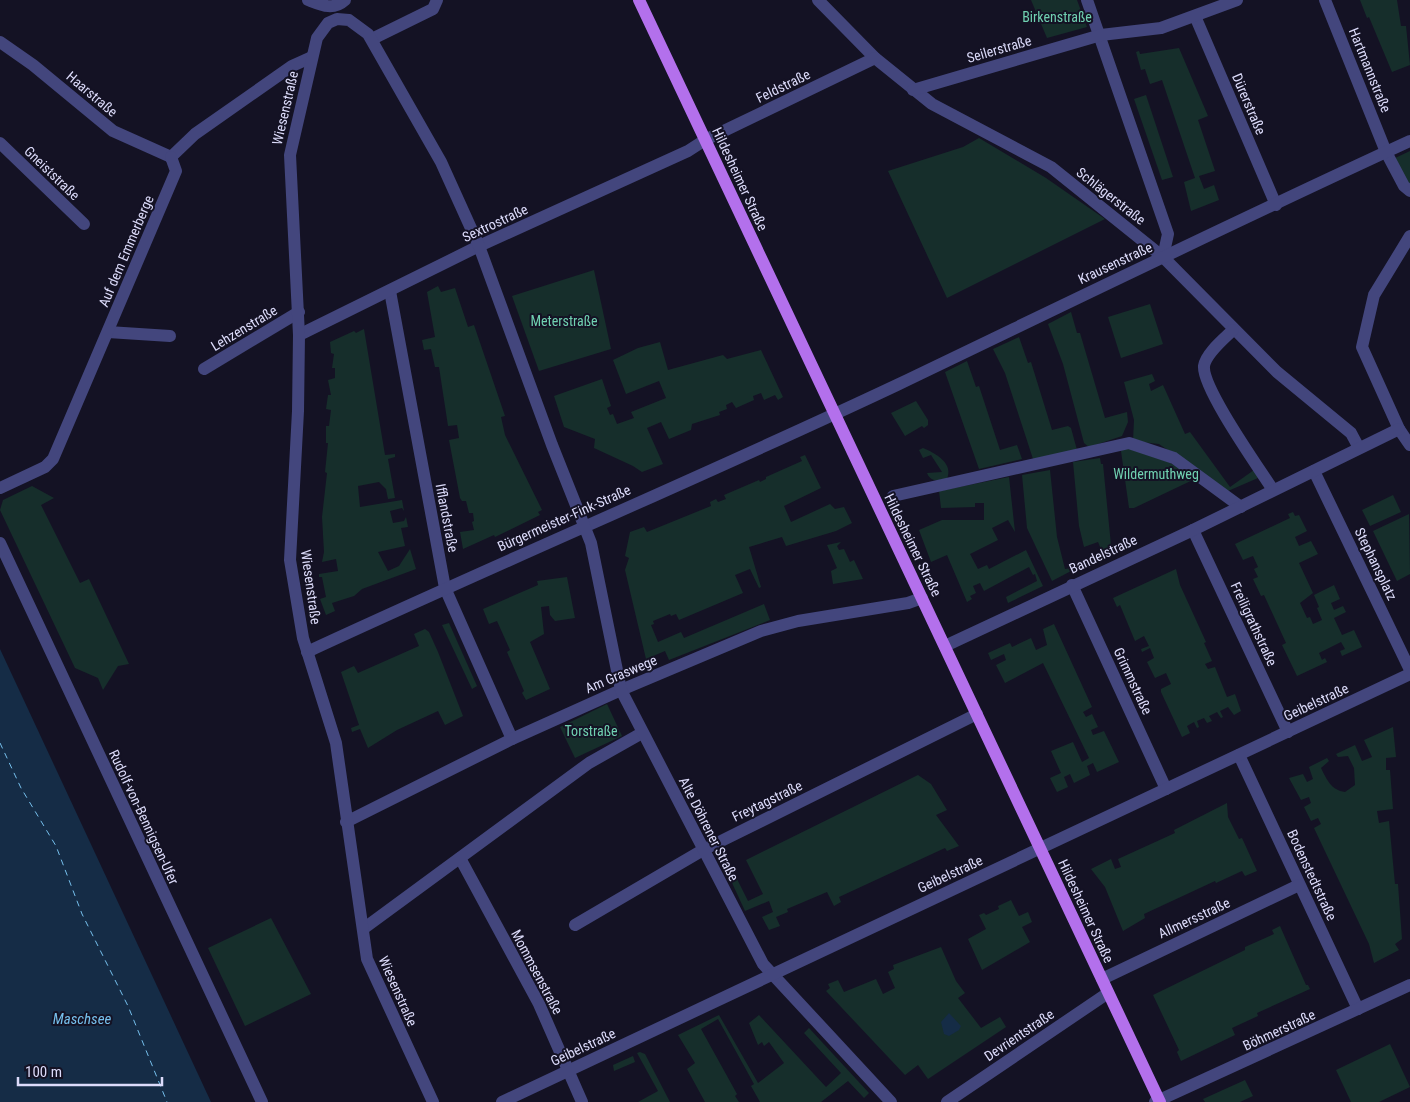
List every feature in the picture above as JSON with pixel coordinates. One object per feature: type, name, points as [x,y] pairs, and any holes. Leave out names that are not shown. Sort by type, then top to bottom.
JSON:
[{"type":"main road","name":"Hildesheimer Straße","points":[[639,0],[833,414],[1102,979],[1158,1102]]},
{"type":"street","points":[[308,0],[324,7],[339,3]]},
{"type":"street","points":[[372,39],[433,9],[437,0]]},
{"type":"street","name":"Schlägerstraße","points":[[818,0],[874,58],[913,90],[932,104],[1051,167],[1163,257],[1233,330],[1277,372],[1351,433],[1359,448]]},
{"type":"street","points":[[1087,0],[1101,35],[1168,234],[1163,257]]},
{"type":"street","name":"Seilerstraße","points":[[913,90],[1101,35],[1161,28],[1237,0]]},
{"type":"street","name":"Hartmannstraße","points":[[1325,0],[1386,152],[1404,186],[1410,191]]},
{"type":"street","name":"Dürerstraße","points":[[1195,16],[1276,205]]},
{"type":"street","points":[[171,157],[195,134],[292,66],[312,57],[317,38],[333,20],[349,20],[372,39],[441,162],[479,246],[552,445],[585,525]]},
{"type":"street","name":"Haarstraße","points":[[0,42],[33,65],[113,131],[171,157]]},
{"type":"street","name":"Wiesenstraße","points":[[312,57],[290,155],[299,335],[298,411],[290,560],[307,652],[336,742],[367,959],[433,1102]]},
{"type":"street","name":"Feldstraße","points":[[705,140],[874,58]]},
{"type":"street","name":"Sextrostraße","points":[[299,335],[479,246],[688,151],[705,140]]},
{"type":"street","name":"Krausenstraße","points":[[833,414],[1410,141]]},
{"type":"street","name":"Gneiststraße","points":[[0,143],[84,224]]},
{"type":"street","name":"Auf dem Emmerberge","points":[[0,488],[45,467],[53,459],[176,171],[171,157]]},
{"type":"street","points":[[1406,437],[1362,347],[1374,295],[1410,236]]},
{"type":"street","name":"Ifflandstraße","points":[[390,291],[445,588],[512,739]]},
{"type":"street","name":"Lehzenstraße","points":[[204,369],[298,312]]},
{"type":"street","points":[[1233,330],[1209,356],[1204,365],[1206,374],[1227,419],[1273,490]]},
{"type":"street","points":[[108,332],[170,336]]},
{"type":"street","name":"Bürgermeister-Fink-Straße","points":[[307,652],[833,414]]},
{"type":"street","name":"Bandelstraße","points":[[945,646],[1193,530],[1359,448],[1406,437]]},
{"type":"street","points":[[893,496],[1129,443],[1174,458],[1241,507]]},
{"type":"street","name":"Stephansplatz","points":[[1314,471],[1410,670]]},
{"type":"street","name":"Alte Döhrener Straße","points":[[585,525],[591,543],[621,690],[763,964],[891,1102]]},
{"type":"street","name":"Freiligrathstraße","points":[[1193,530],[1288,732]]},
{"type":"street","name":"Rudolf-von-Bennigsen-Ufer","points":[[0,543],[262,1102]]},
{"type":"street","name":"Grimmstraße","points":[[1072,585],[1166,789]]},
{"type":"street","name":"Am Graswege","points":[[346,822],[512,739],[621,690],[780,625],[908,603],[922,598]]},
{"type":"street","name":"Geibelstraße","points":[[502,1102],[1410,674]]},
{"type":"street","name":"Freytagstraße","points":[[575,925],[703,850],[977,714]]},
{"type":"street","points":[[363,929],[589,763],[642,733]]},
{"type":"street","name":"Bodenstedtstraße","points":[[1239,755],[1358,1009]]},
{"type":"street","name":"Mommsenstraße","points":[[460,858],[539,1004],[582,1102]]},
{"type":"street","name":"Allmersstraße","points":[[1102,979],[1300,885]]},
{"type":"street","name":"Böhmerstraße","points":[[1158,1102],[1410,985]]},
{"type":"street","name":"Devrientstraße","points":[[947,1102],[1108,992]]},
{"type":"green space","name":"Birkenstraße","points":[[1031,0],[1077,0],[1087,27],[1047,38]]},
{"type":"green space","points":[[1360,0],[1397,0],[1401,26],[1406,26],[1410,65],[1392,72]]},
{"type":"green space","points":[[1179,48],[1208,116],[1198,120],[1215,171],[1199,176],[1204,189],[1214,185],[1219,200],[1191,211],[1184,182],[1195,178],[1162,80],[1150,84],[1145,69],[1141,70],[1136,52],[1139,51],[1140,54]]},
{"type":"green space","points":[[1146,95],[1173,177],[1162,180],[1134,99]]},
{"type":"green space","points":[[979,138],[1046,178],[1105,219],[947,298],[888,171],[963,147]]},
{"type":"green space","points":[[1410,151],[1410,187],[1393,159]]},
{"type":"green space","name":"Meterstraße","points":[[594,270],[611,349],[539,371],[512,296]]},
{"type":"green space","points":[[438,286],[441,292],[455,288],[468,327],[474,325],[505,416],[501,417],[505,435],[542,510],[538,512],[540,515],[495,537],[494,535],[463,549],[460,532],[474,530],[472,522],[474,521],[473,513],[469,513],[466,501],[462,501],[460,498],[449,440],[459,438],[457,425],[448,426],[439,367],[435,367],[431,349],[424,350],[422,340],[435,337],[427,292]]},
{"type":"green space","points":[[1150,304],[1163,344],[1121,358],[1108,317]]},
{"type":"green space","points":[[1071,312],[1077,333],[1080,333],[1105,418],[1127,412],[1128,422],[1122,436],[1089,447],[1084,443],[1063,364],[1048,324]]},
{"type":"green space","points":[[364,329],[385,455],[395,454],[395,457],[388,459],[395,498],[388,499],[386,489],[379,482],[358,486],[360,507],[402,500],[404,511],[402,508],[390,511],[393,523],[404,521],[406,517],[408,527],[401,528],[405,546],[378,552],[388,571],[399,566],[410,549],[416,569],[362,589],[354,596],[332,603],[335,611],[326,615],[320,599],[326,597],[322,577],[319,577],[319,574],[338,571],[336,559],[322,562],[324,552],[322,517],[328,443],[326,443],[326,426],[329,426],[331,410],[326,409],[328,395],[331,395],[328,380],[335,378],[335,368],[332,368],[334,354],[331,353],[330,342],[354,331],[356,333]]},
{"type":"green space","points":[[1019,337],[1028,363],[1031,362],[1052,430],[1068,426],[1071,428],[1077,450],[1033,459],[1005,373],[993,349]]},
{"type":"green space","points":[[660,342],[668,370],[723,355],[727,359],[761,350],[783,397],[778,400],[775,395],[764,400],[761,393],[753,396],[754,400],[736,408],[732,402],[726,405],[727,409],[719,412],[720,415],[692,424],[691,430],[669,439],[661,422],[647,428],[663,464],[642,472],[594,448],[595,439],[564,427],[554,396],[602,379],[611,406],[607,408],[610,415],[613,414],[617,424],[634,418],[631,412],[666,398],[659,381],[626,394],[613,360],[638,348]]},
{"type":"green space","points":[[967,361],[976,387],[979,386],[1000,450],[1017,445],[1022,459],[979,469],[945,372]]},
{"type":"green space","points":[[1152,374],[1155,381],[1149,384],[1151,391],[1163,385],[1185,434],[1190,432],[1230,487],[1254,470],[1258,478],[1228,491],[1159,444],[1133,441],[1134,420],[1124,382]]},
{"type":"green space","points":[[916,401],[928,420],[928,425],[924,428],[922,426],[905,436],[891,413]]},
{"type":"green space","name":"Wildermuthweg","points":[[1129,443],[1199,477],[1134,508],[1129,508],[1121,451]]},
{"type":"green space","points":[[923,448],[946,463],[948,468],[947,479],[936,480],[929,476],[927,473],[942,472],[931,455],[923,458],[919,450]]},
{"type":"green space","points":[[805,455],[821,488],[784,506],[791,522],[830,504],[835,509],[844,507],[852,523],[836,531],[786,546],[782,537],[749,547],[761,587],[759,588],[750,569],[735,575],[743,593],[679,620],[676,614],[671,616],[670,614],[653,621],[654,624],[651,625],[658,642],[681,632],[684,638],[764,604],[770,620],[669,660],[665,651],[646,659],[625,570],[629,558],[625,556],[630,532],[644,527],[647,532],[711,506],[710,502],[716,499],[718,502],[726,499],[724,495],[759,480],[760,482],[766,479],[766,477],[802,461],[800,457]]},
{"type":"green space","points":[[1100,458],[1101,464],[1103,464],[1111,545],[1128,544],[1104,556],[1098,542],[1084,547],[1079,526],[1073,462]]},
{"type":"green space","points":[[1050,470],[1057,537],[1065,569],[1072,568],[1073,570],[1052,581],[1027,528],[1022,475]]},
{"type":"green space","points":[[1009,477],[1015,532],[1008,520],[992,528],[998,540],[970,554],[978,569],[987,565],[989,569],[1026,550],[1043,586],[1008,603],[1006,597],[1037,581],[1035,574],[1033,575],[1029,567],[984,591],[980,583],[973,586],[976,593],[970,596],[972,599],[967,602],[947,555],[931,562],[919,530],[942,520],[984,520],[984,503],[975,503],[975,507],[941,508],[939,491]]},
{"type":"green space","points":[[32,486],[54,498],[41,505],[80,583],[89,579],[129,664],[118,666],[103,690],[98,678],[75,668],[0,510],[3,500]]},
{"type":"green space","points":[[1393,495],[1401,512],[1370,526],[1362,510]]},
{"type":"green space","points":[[1293,512],[1295,516],[1299,515],[1307,531],[1295,537],[1299,546],[1311,541],[1318,554],[1299,563],[1313,593],[1300,603],[1307,618],[1310,617],[1313,624],[1322,620],[1314,595],[1334,585],[1340,599],[1331,603],[1334,610],[1343,606],[1346,612],[1334,618],[1342,635],[1354,630],[1362,647],[1342,656],[1340,651],[1345,649],[1341,642],[1319,653],[1322,660],[1325,658],[1327,662],[1297,676],[1282,645],[1286,643],[1264,595],[1261,596],[1253,579],[1258,577],[1254,569],[1258,567],[1253,556],[1243,560],[1235,544],[1290,518],[1288,514]]},
{"type":"green space","points":[[1409,514],[1410,574],[1397,581],[1373,531]]},
{"type":"green space","points":[[841,542],[837,546],[839,550],[844,549],[850,562],[854,560],[863,579],[833,584],[831,571],[837,568],[827,545]]},
{"type":"green space","points":[[1176,569],[1180,585],[1206,642],[1204,643],[1212,661],[1205,664],[1208,669],[1215,667],[1227,697],[1235,694],[1241,711],[1234,715],[1228,707],[1220,711],[1223,717],[1221,718],[1217,712],[1209,716],[1212,721],[1207,723],[1204,718],[1197,721],[1199,727],[1197,728],[1194,722],[1187,726],[1190,733],[1182,737],[1161,692],[1161,689],[1171,684],[1166,673],[1155,678],[1147,662],[1154,658],[1150,648],[1142,652],[1141,649],[1149,646],[1144,636],[1135,641],[1120,605],[1117,607],[1113,598]]},
{"type":"green space","points":[[567,577],[575,618],[555,621],[550,615],[549,606],[541,607],[544,634],[530,642],[550,689],[526,700],[507,652],[510,650],[497,621],[489,624],[483,609],[538,585],[537,581]]},
{"type":"green space","points":[[449,623],[477,686],[472,689],[442,625]]},
{"type":"green space","points":[[1054,624],[1092,707],[1083,712],[1086,717],[1092,714],[1098,727],[1091,730],[1093,735],[1104,731],[1119,762],[1097,772],[1093,763],[1087,766],[1090,775],[1074,783],[1070,774],[1064,777],[1068,787],[1057,792],[1050,778],[1061,773],[1051,751],[1073,742],[1082,762],[1089,758],[1043,663],[1005,683],[996,665],[1006,660],[1004,654],[991,660],[988,653],[1010,643],[1012,647],[1031,638],[1036,650],[1047,645],[1043,629]]},
{"type":"green space","points":[[425,629],[429,632],[438,652],[463,716],[445,725],[438,711],[397,730],[368,748],[360,729],[352,732],[351,728],[359,725],[341,672],[354,666],[358,673],[419,646],[414,634]]},
{"type":"green space","name":"Torstraße","points":[[607,704],[622,736],[575,758],[560,727]]},
{"type":"green space","points":[[1393,727],[1396,757],[1386,758],[1386,770],[1390,770],[1393,809],[1377,811],[1379,823],[1389,821],[1395,884],[1398,884],[1402,939],[1395,944],[1399,950],[1374,963],[1369,944],[1314,828],[1321,824],[1318,818],[1311,821],[1304,807],[1311,803],[1309,797],[1301,800],[1289,778],[1303,774],[1307,782],[1313,779],[1309,767],[1327,758],[1329,761],[1321,768],[1325,777],[1333,787],[1345,792],[1355,785],[1354,768],[1348,756],[1338,757],[1336,754],[1355,745],[1362,761],[1372,757],[1364,740]]},
{"type":"green space","points":[[918,775],[931,784],[947,810],[936,815],[959,846],[947,851],[945,848],[839,897],[841,902],[834,906],[827,892],[787,909],[788,912],[776,917],[780,926],[769,930],[762,917],[773,912],[769,901],[745,911],[727,872],[732,869],[748,901],[763,894],[746,860]]},
{"type":"green space","points":[[1227,803],[1228,817],[1239,839],[1242,838],[1257,871],[1245,876],[1242,871],[1216,883],[1215,881],[1144,914],[1145,918],[1123,931],[1105,887],[1091,869],[1111,859],[1115,869],[1121,867],[1118,859],[1175,833],[1174,830]]},
{"type":"green space","points":[[1011,900],[1019,916],[1028,912],[1032,922],[1022,927],[1030,942],[982,970],[968,939],[986,929],[979,915],[984,913],[986,915],[999,909],[998,906]]},
{"type":"green space","points":[[271,918],[311,994],[245,1026],[208,948]]},
{"type":"green space","points":[[1280,926],[1306,985],[1310,989],[1257,1013],[1258,1016],[1232,1028],[1235,1035],[1181,1061],[1177,1052],[1179,1050],[1153,995],[1245,950],[1245,947],[1274,934],[1272,930]]},
{"type":"green space","points":[[941,947],[956,981],[965,993],[958,998],[981,1028],[1000,1017],[1006,1027],[928,1079],[918,1065],[905,1075],[826,991],[830,988],[828,984],[838,980],[844,992],[876,979],[883,994],[895,988],[888,972],[894,969],[893,965]]},
{"type":"green space","points":[[719,1015],[758,1083],[784,1063],[769,1042],[764,1046],[762,1042],[758,1045],[749,1023],[759,1015],[826,1087],[841,1073],[804,1033],[809,1028],[869,1093],[864,1098],[848,1081],[821,1102],[760,1102],[751,1086],[754,1084],[718,1019],[701,1029],[737,1094],[735,1096],[739,1102],[705,1102],[687,1069],[695,1063],[678,1035]]},
{"type":"green space","points":[[1390,1044],[1410,1087],[1379,1102],[1351,1102],[1336,1070]]},
{"type":"green space","points":[[637,1053],[645,1054],[670,1102],[638,1102],[658,1091]]},
{"type":"green space","points":[[633,1056],[635,1062],[614,1071],[613,1065]]},
{"type":"green space","points":[[1245,1080],[1253,1096],[1240,1102],[1205,1102],[1203,1099]]},
{"type":"water","name":"Maschsee","points":[[0,649],[211,1102],[0,1102]]},
{"type":"water","points":[[949,1013],[961,1026],[959,1030],[949,1036],[944,1034],[941,1022]]},
{"type":"ferry route","points":[[0,743],[21,788],[56,846],[82,914],[128,1006],[167,1102]]}]
